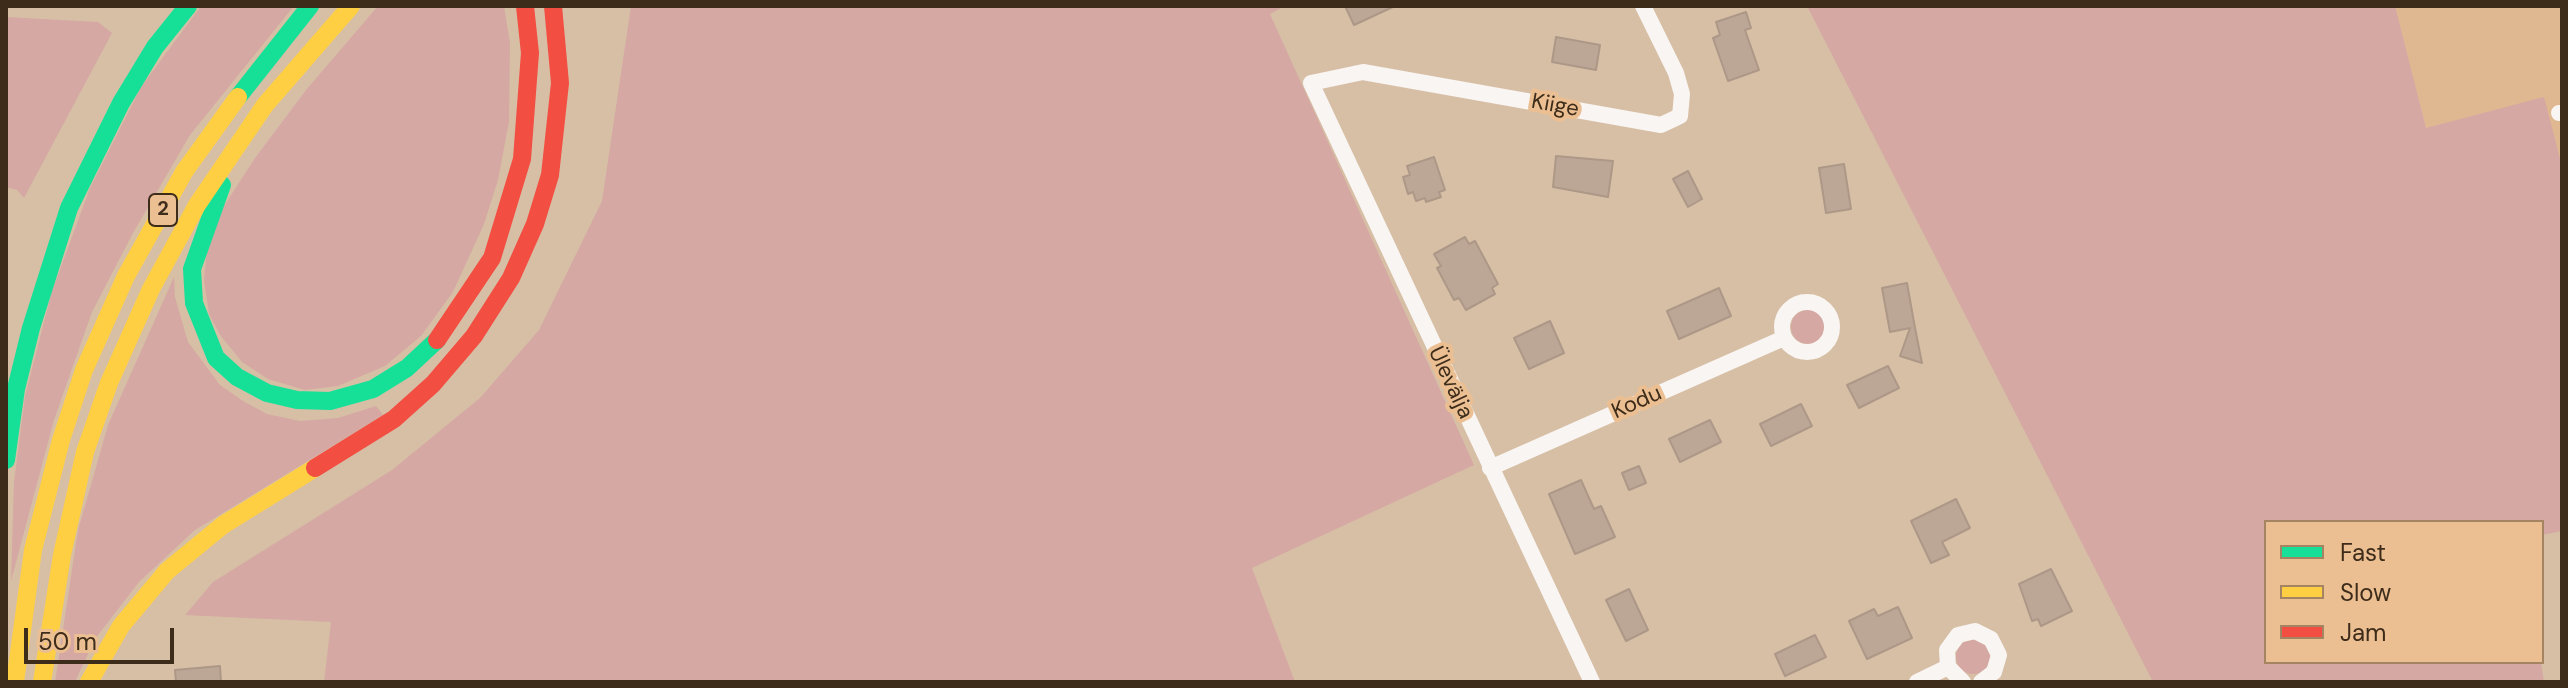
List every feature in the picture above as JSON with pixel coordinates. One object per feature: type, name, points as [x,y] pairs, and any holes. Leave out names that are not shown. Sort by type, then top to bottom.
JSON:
[{"type":"main road","points":[[6,460],[16,389],[34,317],[69,208],[121,103],[155,47],[188,6]]},
{"type":"main road","name":"2","points":[[15,682],[33,550],[61,440],[84,370],[126,276],[184,172],[268,55],[310,6]]},
{"type":"main road","name":"2","points":[[42,682],[62,555],[85,452],[109,383],[151,289],[197,205],[265,105],[351,6]]},
{"type":"main road","points":[[265,105],[217,195],[192,269],[194,303],[203,332],[216,358],[237,377],[267,393],[297,400],[330,401],[373,389],[407,368],[436,342],[492,258],[522,159],[528,112],[530,53],[525,6]]},
{"type":"main road","points":[[89,682],[121,626],[167,571],[223,525],[394,419],[433,384],[474,336],[511,278],[535,224],[550,175],[560,83],[553,6]]},
{"type":"street","name":"Kiige","points":[[1311,83],[1363,72],[1661,125],[1680,116],[1682,94],[1676,73],[1643,6]]},
{"type":"street","name":"Ülevälja","points":[[1311,83],[1592,682]]},
{"type":"street","name":"Kodu","points":[[1490,468],[1784,338]]},
{"type":"street","points":[[1963,682],[1948,667],[1946,659],[1951,642],[1966,632],[1984,633],[1991,639],[1999,655],[1994,672],[1981,682]]},
{"type":"street","points":[[1917,682],[1948,667]]},
{"type":"shaded area","points":[[201,6],[294,6],[190,135],[92,312],[54,420],[11,581],[14,482],[25,396],[52,291],[90,188],[141,87]]},
{"type":"shaded area","points":[[378,6],[504,6],[510,43],[509,122],[498,180],[484,224],[453,292],[421,336],[385,366],[338,386],[305,390],[268,379],[242,362],[220,335],[209,314],[204,280],[207,249],[224,206],[255,158],[306,90]]},
{"type":"shaded area","points":[[631,6],[1285,6],[1270,14],[1474,465],[1252,568],[1295,682],[324,682],[331,622],[185,615],[213,582],[392,470],[480,398],[539,330],[602,201]]},
{"type":"shaded area","points":[[1807,6],[2395,6],[2426,128],[2544,97],[2562,166],[2562,531],[2544,535],[2544,520],[2264,520],[2264,664],[2541,664],[2544,682],[2153,682]]},
{"type":"shaded area","points":[[2395,6],[2562,6],[2562,166],[2543,98],[2426,128]]},
{"type":"shaded area","points":[[6,17],[98,22],[112,33],[24,198],[17,190],[6,187]]},
{"type":"shaded area","points":[[174,277],[175,297],[188,342],[220,385],[243,401],[267,414],[300,421],[338,418],[376,406],[383,415],[195,530],[139,582],[95,639],[75,682],[55,682],[78,530],[108,425]]},
{"type":"shaded area","points":[[1808,310],[1820,315],[1825,327],[1820,339],[1808,344],[1796,339],[1791,327],[1796,315]]},
{"type":"shaded area","points":[[1973,640],[1985,645],[1990,657],[1985,669],[1973,674],[1961,669],[1956,657],[1961,645]]},
{"type":"building","points":[[1345,6],[1395,6],[1354,25]]},
{"type":"building","points":[[1746,12],[1751,28],[1745,30],[1759,70],[1728,81],[1713,38],[1720,35],[1716,22]]},
{"type":"building","points":[[1556,37],[1600,45],[1596,70],[1552,62]]},
{"type":"building","points":[[1556,156],[1613,161],[1608,197],[1553,187]]},
{"type":"building","points":[[1434,157],[1445,190],[1439,192],[1441,197],[1426,202],[1425,198],[1416,201],[1413,192],[1408,194],[1403,177],[1410,175],[1407,166]]},
{"type":"building","points":[[1844,164],[1851,209],[1826,213],[1819,168]]},
{"type":"building","points":[[1688,171],[1702,199],[1688,207],[1673,179]]},
{"type":"building","points":[[1465,237],[1469,244],[1475,241],[1498,284],[1492,288],[1495,294],[1466,310],[1459,298],[1454,300],[1437,268],[1441,266],[1434,254]]},
{"type":"building","points":[[1907,283],[1922,363],[1900,356],[1910,328],[1890,332],[1882,288]]},
{"type":"building","points":[[1719,288],[1731,316],[1679,339],[1667,311]]},
{"type":"building","points":[[1550,321],[1564,353],[1529,369],[1514,338]]},
{"type":"building","points":[[1888,366],[1899,388],[1859,408],[1847,385]]},
{"type":"building","points":[[1801,404],[1812,426],[1771,446],[1760,424]]},
{"type":"building","points":[[1710,420],[1721,442],[1680,462],[1669,439]]},
{"type":"building","points":[[1639,466],[1646,483],[1629,490],[1622,473]]},
{"type":"building","points":[[1581,480],[1594,509],[1601,506],[1615,537],[1575,554],[1549,494]]},
{"type":"building","points":[[1956,499],[1970,528],[1942,542],[1949,555],[1931,563],[1911,521]]},
{"type":"building","points":[[2051,569],[2072,611],[2041,626],[2038,619],[2032,621],[2019,584]]},
{"type":"building","points":[[1629,589],[1648,630],[1626,641],[1606,600]]},
{"type":"building","points":[[1898,607],[1912,638],[1867,659],[1849,621],[1874,609],[1878,616]]},
{"type":"building","points":[[1815,635],[1826,657],[1785,676],[1775,654]]},
{"type":"building","points":[[220,666],[221,682],[176,682],[175,670]]},
{"type":"traffic: fast","points":[[6,460],[16,389],[31,328],[69,208],[121,103],[155,47],[188,6]]},
{"type":"traffic: fast","points":[[238,97],[310,6]]},
{"type":"traffic: fast","points":[[222,185],[192,269],[194,303],[216,358],[237,377],[267,393],[297,400],[330,401],[373,389],[407,368],[437,340]]},
{"type":"traffic: slow","points":[[42,682],[62,555],[85,452],[109,383],[151,289],[197,205],[265,105],[351,6]]},
{"type":"traffic: slow","points":[[15,682],[33,550],[61,440],[84,370],[126,276],[184,172],[238,97]]},
{"type":"traffic: slow","points":[[89,682],[121,626],[167,571],[223,525],[315,468]]},
{"type":"traffic: jam","points":[[437,340],[492,258],[522,159],[530,53],[525,6]]},
{"type":"traffic: jam","points":[[315,468],[394,419],[433,384],[474,336],[511,278],[535,224],[550,175],[560,83],[553,6]]}]
